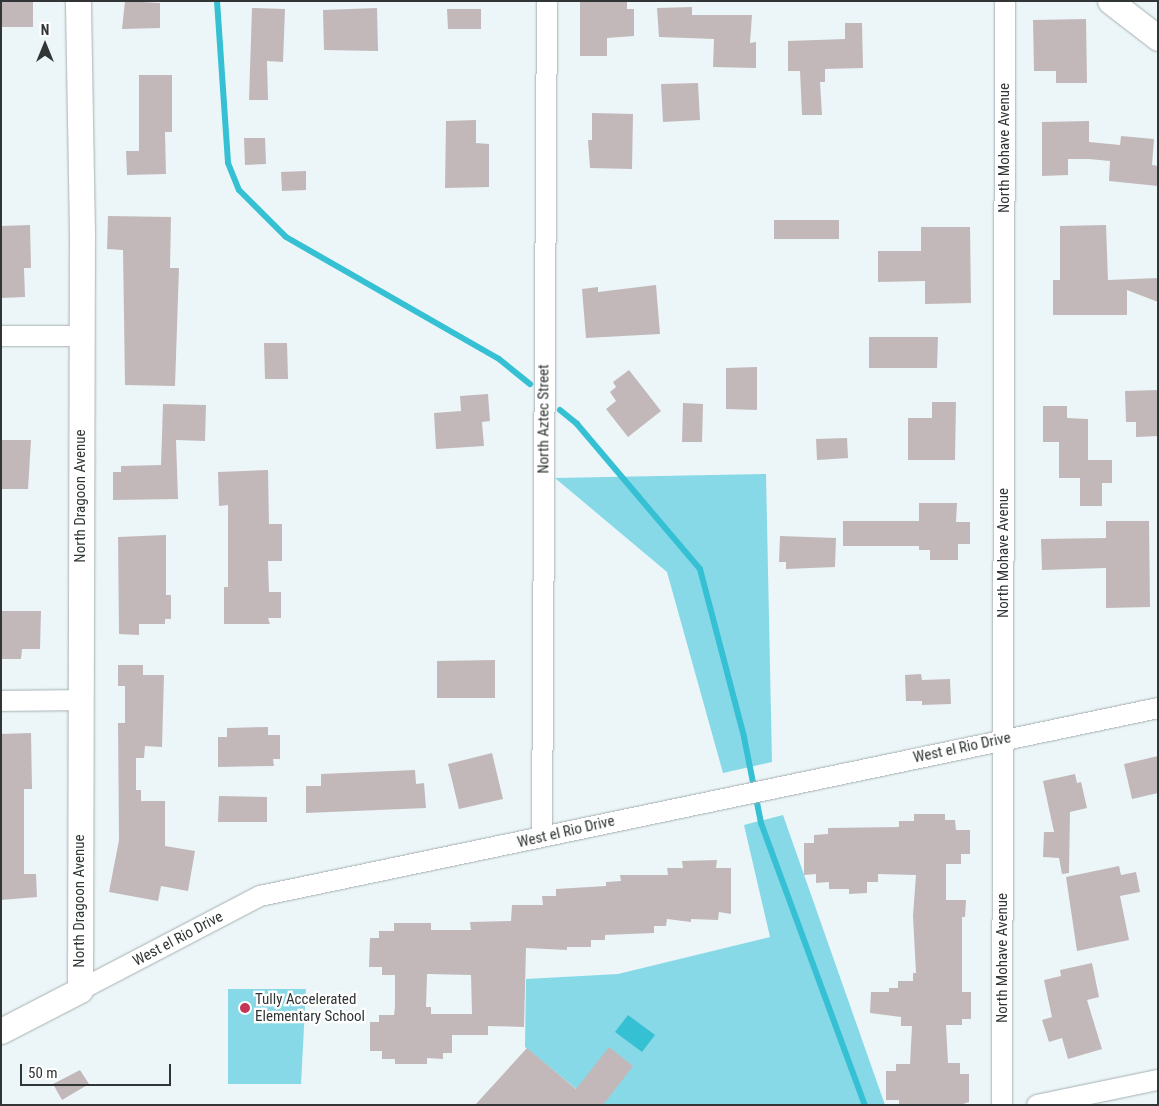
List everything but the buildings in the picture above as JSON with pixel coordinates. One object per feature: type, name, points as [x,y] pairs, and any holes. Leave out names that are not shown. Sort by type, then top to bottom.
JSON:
[{"type":"street","name":"North Dragoon Avenue","points":[[78,1],[82,336],[80,990]]},
{"type":"street","name":"North Aztec Street","points":[[542,836],[546,1]]},
{"type":"street","name":"North Mohave Avenue","points":[[1002,1105],[1005,1]]},
{"type":"street","points":[[1110,1],[1158,38]]},
{"type":"street","points":[[1,336],[82,336]]},
{"type":"street","points":[[1,701],[81,700]]},
{"type":"street","name":"West el Rio Drive","points":[[1,1031],[260,896],[1158,708]]},
{"type":"street","points":[[1037,1105],[1158,1080]]},
{"type":"shaded area","points":[[766,474],[772,762],[723,773],[667,572],[555,478]]},
{"type":"shaded area","points":[[783,815],[885,1105],[596,1105],[525,1047],[526,979],[618,974],[770,937],[744,825]]},
{"type":"shaded area","points":[[228,989],[306,989],[301,1084],[228,1084]]},
{"type":"shaded area","points":[[628,1015],[655,1035],[642,1052],[615,1032]]},
{"type":"waterway","points":[[217,1],[228,163],[239,190],[286,237],[499,359],[530,384]]},
{"type":"waterway","points":[[560,410],[577,424],[700,569],[744,737],[761,823],[865,1105]]},
{"type":"place","name":"Tully Accelerated Elementary School","points":[[245,1008]]}]
